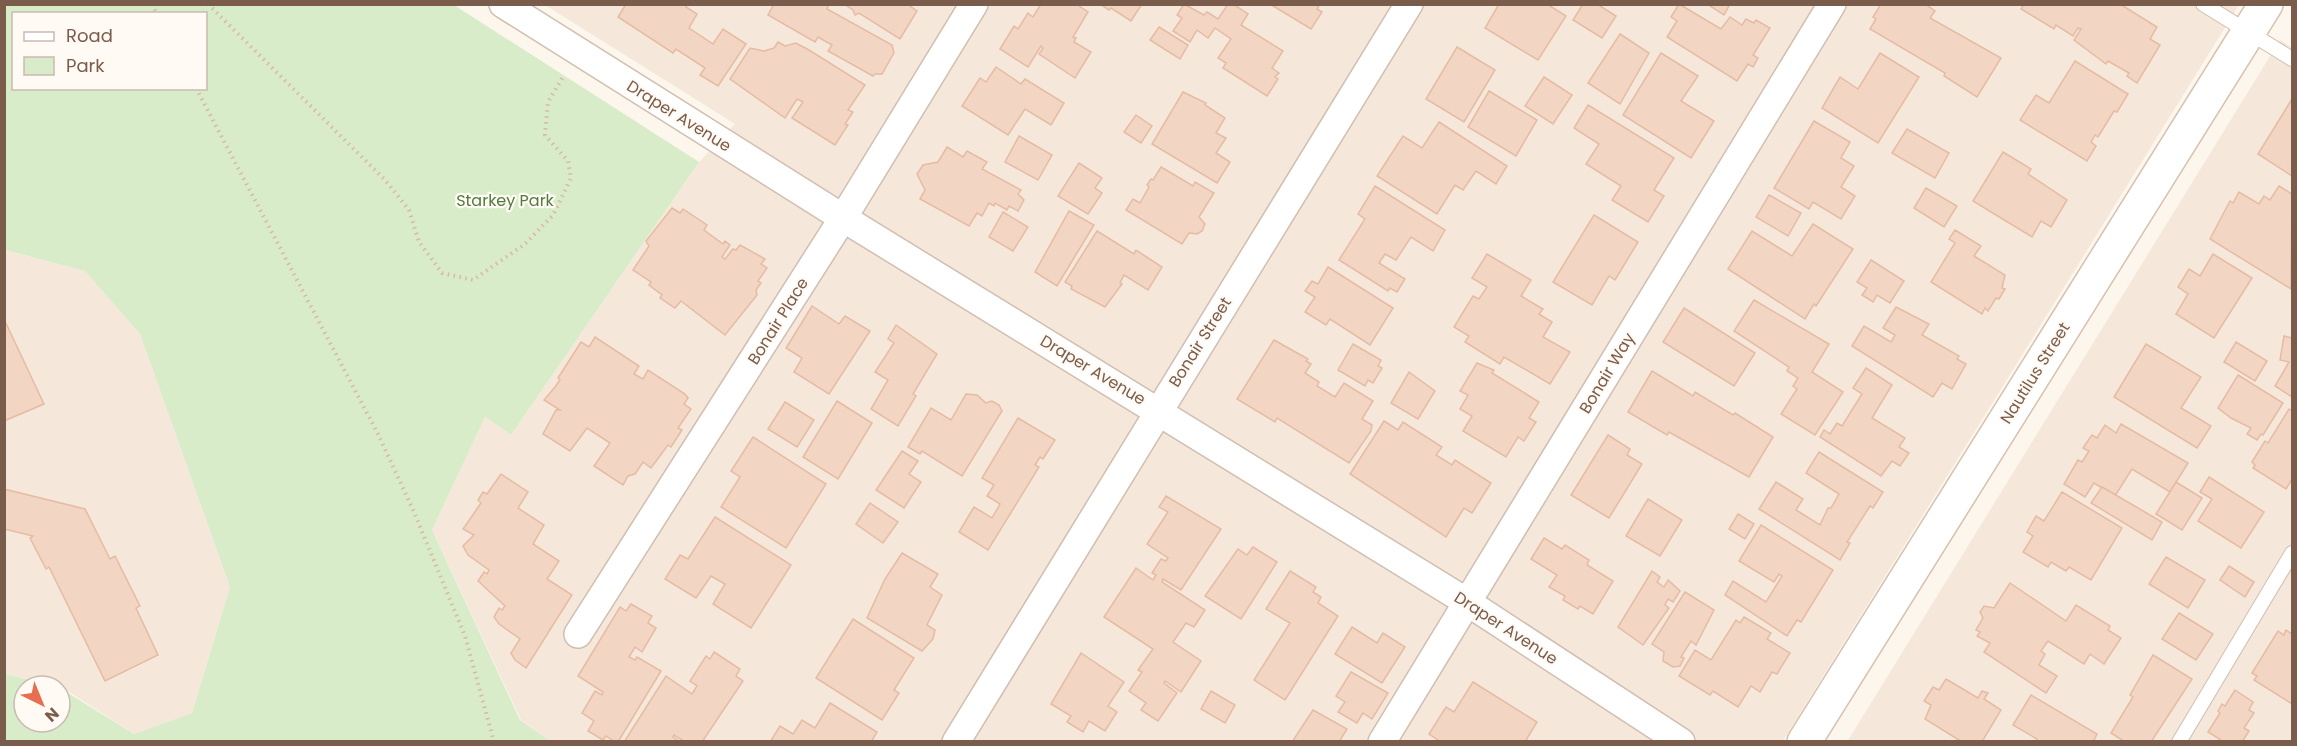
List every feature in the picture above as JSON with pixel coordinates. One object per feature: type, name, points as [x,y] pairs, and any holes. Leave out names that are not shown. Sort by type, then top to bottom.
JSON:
[{"type":"main road","name":"Nautilus Street","points":[[1804,741],[2266,4]]},
{"type":"street","name":"Draper Avenue","points":[[503,4],[535,13],[578,52],[1467,602],[1681,741]]},
{"type":"street","name":"Bonair Place","points":[[578,634],[843,218],[974,4]]},
{"type":"street","name":"Bonair Street","points":[[956,741],[1409,4]]},
{"type":"street","name":"Bonair Way","points":[[1382,741],[1832,4]]},
{"type":"lane","points":[[2203,4],[2292,59]]},
{"type":"lane","points":[[2179,741],[2292,552]]},
{"type":"path","points":[[208,4],[386,181],[409,210],[419,242],[442,273],[473,280],[525,244],[553,215],[571,178],[568,161],[545,135],[548,102],[578,52]]},
{"type":"path","points":[[197,90],[378,435],[414,512],[465,636],[494,741]]},
{"type":"shaded area","points":[[545,5],[2239,5],[1783,741],[550,741],[521,720],[432,530],[485,417],[511,435],[699,162],[735,124]]},
{"type":"shaded area","points":[[2280,40],[2292,48],[2292,741],[1847,742]]},
{"type":"shaded area","points":[[4,250],[85,271],[140,334],[230,587],[192,713],[134,734],[72,694],[72,674],[5,674]]},
{"type":"green space","name":"Starkey Park","points":[[5,4],[454,5],[699,162],[511,435],[485,417],[432,530],[520,720],[550,741],[5,741],[5,674],[12,676],[12,734],[72,734],[72,695],[134,734],[192,713],[230,587],[140,334],[85,271],[5,250]]},
{"type":"building","points":[[626,4],[687,4],[686,7],[697,14],[689,28],[713,44],[723,29],[746,44],[718,86],[700,75],[705,68],[676,49],[673,53],[618,17]]},
{"type":"building","points":[[774,4],[829,4],[827,9],[892,45],[894,53],[882,74],[873,76],[828,51],[832,45],[818,37],[815,42],[768,15]]},
{"type":"building","points":[[844,4],[907,4],[917,11],[900,39],[859,13],[855,15],[853,10]]},
{"type":"building","points":[[1041,4],[1076,4],[1088,12],[1073,37],[1076,38],[1074,42],[1091,52],[1075,78],[1039,54],[1043,48],[1041,46],[1028,67],[1000,49],[1014,26],[1018,29],[1028,13],[1033,17]]},
{"type":"building","points":[[1100,4],[1142,4],[1131,21]]},
{"type":"building","points":[[1184,4],[1204,15],[1207,12],[1218,19],[1228,4],[1233,4],[1248,14],[1241,25],[1283,51],[1272,68],[1279,73],[1275,77],[1278,79],[1267,96],[1223,68],[1226,63],[1218,58],[1231,39],[1215,28],[1208,38],[1197,30],[1190,42],[1173,31],[1182,18],[1177,15]]},
{"type":"building","points":[[1270,4],[1320,4],[1317,9],[1322,12],[1311,29]]},
{"type":"building","points":[[1499,4],[1547,4],[1566,16],[1538,60],[1485,28]]},
{"type":"building","points":[[1583,4],[1597,4],[1616,16],[1602,38],[1573,20]]},
{"type":"building","points":[[1679,4],[1721,29],[1730,17],[1742,25],[1746,19],[1754,23],[1756,20],[1770,28],[1753,55],[1758,58],[1753,67],[1748,64],[1737,81],[1667,37],[1677,21],[1671,17]]},
{"type":"building","points":[[1707,4],[1730,4],[1724,15]]},
{"type":"building","points":[[1881,4],[1925,4],[1935,11],[1930,18],[2001,58],[1977,97],[1944,76],[1945,73],[1870,29],[1876,19],[1873,17]]},
{"type":"building","points":[[2024,4],[2120,4],[2157,27],[2150,39],[2160,45],[2137,83],[2127,76],[2129,73],[2108,61],[2106,64],[2074,40],[2081,29],[2078,28],[2073,36],[2056,25],[2054,29],[2021,9]]},
{"type":"building","points":[[1159,27],[1188,45],[1180,59],[1150,40]]},
{"type":"building","points":[[1620,34],[1649,53],[1620,104],[1588,83]]},
{"type":"building","points":[[778,42],[785,46],[796,43],[865,85],[848,110],[853,112],[845,124],[848,125],[835,145],[792,118],[803,102],[797,99],[785,118],[730,79],[750,48],[764,51],[774,48]]},
{"type":"building","points":[[1457,47],[1495,70],[1464,122],[1426,99]]},
{"type":"building","points":[[1661,53],[1698,76],[1681,101],[1714,121],[1691,158],[1623,115]]},
{"type":"building","points":[[1880,53],[1919,77],[1878,143],[1822,108],[1840,77],[1858,89]]},
{"type":"building","points":[[2075,61],[2128,94],[2098,137],[2095,135],[2091,142],[2096,146],[2087,161],[2020,120],[2036,95],[2049,103]]},
{"type":"building","points":[[996,67],[1021,84],[1025,79],[1064,103],[1051,125],[1025,109],[1008,135],[962,106],[980,78],[986,82]]},
{"type":"building","points":[[1544,77],[1572,95],[1553,124],[1525,106]]},
{"type":"building","points":[[1489,91],[1537,120],[1516,156],[1468,127]]},
{"type":"building","points":[[1183,92],[1206,103],[1205,105],[1225,118],[1216,133],[1226,138],[1216,153],[1230,162],[1217,183],[1152,144]]},
{"type":"building","points":[[2292,99],[2292,176],[2258,154]]},
{"type":"building","points":[[1588,105],[1674,158],[1654,190],[1664,196],[1648,222],[1612,200],[1621,186],[1586,164],[1599,144],[1574,128]]},
{"type":"building","points":[[1136,115],[1152,126],[1141,143],[1124,132]]},
{"type":"building","points":[[1814,121],[1850,142],[1841,158],[1854,166],[1841,187],[1855,196],[1841,219],[1813,202],[1809,209],[1774,188]]},
{"type":"building","points":[[1439,122],[1507,166],[1496,184],[1476,171],[1463,190],[1455,185],[1437,214],[1377,176],[1403,136],[1422,148]]},
{"type":"building","points":[[1907,129],[1949,153],[1935,178],[1892,153]]},
{"type":"building","points":[[1019,136],[1052,155],[1038,180],[1005,162]]},
{"type":"building","points":[[947,147],[963,157],[967,151],[987,162],[982,169],[1021,190],[1018,194],[1024,200],[1018,211],[1009,206],[1007,210],[995,203],[994,206],[989,203],[982,216],[977,213],[969,226],[920,199],[925,190],[917,174],[923,165],[938,162]]},
{"type":"building","points":[[2003,152],[2031,169],[2028,174],[2067,200],[2051,227],[2041,221],[2032,237],[1973,201]]},
{"type":"building","points":[[1079,163],[1102,178],[1095,188],[1102,193],[1088,214],[1058,196]]},
{"type":"building","points":[[1161,167],[1193,186],[1195,182],[1214,193],[1199,217],[1205,224],[1202,231],[1197,234],[1189,233],[1182,244],[1126,210],[1133,199],[1140,203],[1149,187],[1147,185]]},
{"type":"building","points":[[1375,186],[1445,230],[1433,251],[1411,237],[1396,260],[1385,254],[1379,263],[1405,279],[1397,292],[1390,288],[1388,291],[1339,260],[1365,219],[1358,214]]},
{"type":"building","points":[[2279,186],[2292,194],[2291,289],[2210,239],[2230,201],[2233,203],[2239,192],[2259,204],[2264,196],[2270,200]]},
{"type":"building","points":[[1926,188],[1957,206],[1944,227],[1914,208]]},
{"type":"building","points":[[1769,195],[1801,213],[1788,236],[1756,217]]},
{"type":"building","points":[[672,208],[680,213],[683,209],[707,225],[704,230],[723,244],[725,241],[730,245],[722,257],[725,259],[733,249],[736,250],[740,245],[765,259],[761,264],[767,268],[758,281],[761,283],[756,290],[757,295],[725,335],[681,301],[675,308],[660,298],[662,295],[649,285],[651,282],[633,270],[649,246],[646,241]]},
{"type":"building","points":[[1069,211],[1094,225],[1057,286],[1035,272]]},
{"type":"building","points":[[1003,212],[1028,227],[1013,251],[989,237]]},
{"type":"building","points":[[1594,215],[1638,242],[1615,280],[1609,276],[1592,305],[1553,282]]},
{"type":"building","points":[[1813,224],[1853,249],[1805,319],[1728,269],[1752,231],[1792,256]]},
{"type":"building","points":[[1955,230],[1981,246],[1974,256],[2005,275],[2002,288],[2005,289],[1988,311],[1985,308],[1982,314],[1931,282],[1955,243],[1949,239]]},
{"type":"building","points":[[1097,231],[1134,254],[1136,250],[1162,267],[1148,290],[1124,275],[1120,283],[1122,284],[1105,307],[1071,289],[1072,286],[1065,282]]},
{"type":"building","points":[[1487,254],[1531,280],[1521,296],[1543,309],[1539,314],[1552,322],[1543,337],[1570,352],[1550,384],[1504,357],[1500,364],[1465,342],[1469,336],[1454,327],[1473,296],[1479,299],[1487,287],[1472,278]]},
{"type":"building","points":[[2213,254],[2252,278],[2214,338],[2176,314],[2188,294],[2178,287],[2189,269],[2200,276]]},
{"type":"building","points":[[1871,260],[1904,281],[1890,303],[1877,295],[1873,302],[1862,295],[1867,288],[1857,282]]},
{"type":"building","points":[[1328,267],[1393,308],[1370,345],[1330,319],[1326,325],[1305,312],[1315,297],[1305,291],[1312,281],[1318,284]]},
{"type":"building","points":[[1754,300],[1829,344],[1812,372],[1843,392],[1815,435],[1781,414],[1797,389],[1793,386],[1798,378],[1787,371],[1789,367],[1734,331]]},
{"type":"building","points":[[812,306],[839,324],[845,316],[870,331],[829,394],[794,372],[802,358],[786,348]]},
{"type":"building","points":[[1896,307],[1929,324],[1922,335],[1959,356],[1957,359],[1966,364],[1952,389],[1942,383],[1933,397],[1852,346],[1864,326],[1891,342],[1895,335],[1883,328]]},
{"type":"building","points":[[1684,308],[1755,353],[1734,386],[1663,342]]},
{"type":"building","points":[[4,319],[44,404],[4,421]]},
{"type":"building","points":[[896,325],[937,354],[913,394],[916,396],[898,426],[871,409],[888,380],[875,372],[894,343],[888,339]]},
{"type":"building","points":[[2284,336],[2292,338],[2292,397],[2275,386],[2289,362],[2280,360]]},
{"type":"building","points":[[595,337],[639,366],[634,374],[643,379],[648,370],[685,394],[688,398],[684,404],[691,409],[678,428],[682,430],[671,447],[668,445],[651,468],[643,462],[635,474],[628,476],[623,485],[594,466],[610,443],[587,428],[570,451],[543,434],[556,410],[560,410],[544,400],[560,380],[558,378],[581,342],[589,347]]},
{"type":"building","points":[[1274,340],[1308,359],[1306,361],[1311,364],[1305,373],[1319,382],[1317,386],[1335,397],[1344,383],[1373,401],[1362,419],[1372,425],[1371,431],[1349,463],[1277,418],[1275,422],[1237,399]]},
{"type":"building","points":[[2236,342],[2267,361],[2255,381],[2224,362]]},
{"type":"building","points":[[1353,344],[1381,360],[1378,366],[1382,368],[1373,383],[1368,380],[1365,386],[1338,370]]},
{"type":"building","points":[[2146,344],[2201,377],[2181,408],[2211,426],[2197,448],[2114,397]]},
{"type":"building","points":[[1477,363],[1494,370],[1492,373],[1539,402],[1529,418],[1536,422],[1524,441],[1518,437],[1506,457],[1463,431],[1472,416],[1460,409],[1468,395],[1460,391]]},
{"type":"building","points":[[1866,368],[1892,385],[1872,418],[1905,438],[1899,447],[1909,453],[1900,466],[1892,461],[1881,476],[1820,437],[1824,430],[1830,434],[1837,423],[1842,426],[1862,394],[1853,388]]},
{"type":"building","points":[[1652,371],[1693,396],[1695,392],[1733,415],[1735,413],[1773,437],[1749,477],[1669,432],[1667,435],[1628,412]]},
{"type":"building","points":[[1409,372],[1435,391],[1418,419],[1391,403]]},
{"type":"building","points":[[2238,375],[2283,403],[2263,435],[2261,434],[2257,440],[2247,434],[2251,428],[2231,418],[2218,408]]},
{"type":"building","points":[[966,394],[977,395],[986,403],[992,401],[999,405],[1002,411],[962,476],[922,451],[920,454],[908,447],[931,408],[951,420]]},
{"type":"building","points":[[837,401],[872,423],[838,479],[803,457]]},
{"type":"building","points":[[785,402],[814,420],[797,447],[768,429]]},
{"type":"building","points":[[2289,409],[2292,411],[2292,479],[2286,489],[2253,468],[2255,465],[2252,462],[2265,441],[2268,443]]},
{"type":"building","points":[[1018,418],[1055,440],[1043,459],[1040,457],[1035,465],[1039,467],[988,550],[959,532],[974,507],[992,518],[1000,504],[987,496],[994,485],[982,478]]},
{"type":"building","points":[[1384,421],[1398,430],[1403,422],[1442,447],[1436,455],[1452,465],[1455,460],[1491,483],[1472,513],[1464,508],[1446,537],[1350,474]]},
{"type":"building","points":[[2121,424],[2188,463],[2170,492],[2132,469],[2115,496],[2094,483],[2085,497],[2064,484],[2078,460],[2082,462],[2089,451],[2083,448],[2092,435],[2097,438],[2105,425],[2116,433]]},
{"type":"building","points":[[1608,435],[1630,449],[1627,455],[1642,464],[1609,518],[1571,495]]},
{"type":"building","points":[[753,437],[826,484],[786,548],[721,507],[740,477],[731,471]]},
{"type":"building","points":[[902,451],[918,461],[909,474],[921,482],[904,508],[876,490]]},
{"type":"building","points":[[1819,452],[1883,492],[1873,508],[1870,506],[1847,542],[1850,543],[1840,560],[1759,509],[1776,482],[1803,499],[1796,510],[1820,525],[1828,508],[1831,508],[1839,494],[1806,473]]},
{"type":"building","points":[[501,474],[528,492],[518,508],[544,525],[533,544],[559,561],[547,579],[572,595],[526,668],[515,660],[511,653],[520,639],[499,624],[494,617],[499,608],[502,610],[505,606],[478,581],[484,572],[487,574],[489,570],[468,555],[463,546],[474,535],[463,529],[481,503],[478,500],[483,492],[487,494]]},
{"type":"building","points":[[2209,477],[2264,512],[2241,548],[2198,521],[2212,499],[2200,492]]},
{"type":"building","points":[[2176,482],[2202,498],[2182,530],[2156,514]]},
{"type":"building","points":[[2102,487],[2162,522],[2152,540],[2091,503]]},
{"type":"building","points":[[4,489],[85,509],[110,559],[115,556],[140,606],[136,608],[158,655],[105,681],[49,567],[46,569],[30,538],[33,536],[4,529]]},
{"type":"building","points":[[2062,492],[2122,528],[2091,580],[2069,567],[2066,571],[2051,562],[2048,567],[2023,552],[2033,536],[2027,532],[2036,516],[2044,521]]},
{"type":"building","points":[[1166,496],[1221,529],[1181,590],[1163,579],[1162,582],[1205,610],[1194,627],[1186,623],[1173,642],[1201,661],[1181,692],[1165,681],[1164,683],[1177,693],[1158,721],[1141,710],[1146,703],[1129,691],[1142,672],[1138,670],[1153,649],[1104,617],[1136,568],[1153,580],[1156,575],[1152,573],[1161,559],[1166,561],[1168,558],[1147,544],[1168,512],[1159,507]]},
{"type":"building","points":[[1648,499],[1682,520],[1660,556],[1626,536]]},
{"type":"building","points":[[870,503],[898,522],[883,543],[856,524]]},
{"type":"building","points":[[1738,514],[1754,524],[1745,539],[1729,529]]},
{"type":"building","points":[[715,517],[791,565],[751,628],[713,604],[725,584],[711,576],[696,598],[665,579],[680,555],[688,559]]},
{"type":"building","points":[[1761,525],[1833,570],[1801,622],[1797,620],[1787,636],[1725,595],[1733,581],[1766,602],[1782,576],[1779,574],[1774,582],[1739,561]]},
{"type":"building","points":[[1544,538],[1562,549],[1565,545],[1589,560],[1587,565],[1613,581],[1593,614],[1580,606],[1578,609],[1563,600],[1565,596],[1549,587],[1557,575],[1531,559]]},
{"type":"building","points":[[1253,547],[1277,562],[1241,619],[1205,596],[1238,549],[1247,555]]},
{"type":"building","points":[[902,553],[938,574],[930,587],[942,595],[927,625],[935,630],[933,639],[922,651],[867,618],[885,579]]},
{"type":"building","points":[[2166,557],[2205,580],[2188,608],[2149,584]]},
{"type":"building","points":[[2229,566],[2254,582],[2245,597],[2220,580]]},
{"type":"building","points":[[1290,571],[1316,587],[1313,592],[1321,597],[1318,603],[1338,616],[1285,700],[1254,680],[1290,623],[1266,609]]},
{"type":"building","points":[[1652,571],[1660,577],[1657,582],[1664,587],[1668,580],[1680,591],[1673,602],[1668,599],[1665,605],[1669,608],[1643,645],[1618,627]]},
{"type":"building","points":[[2010,583],[2066,621],[2076,605],[2110,626],[2108,630],[2121,638],[2104,664],[2090,654],[2084,664],[2048,641],[2041,651],[2045,654],[2039,665],[2057,676],[2046,693],[1984,652],[1990,643],[1977,636],[1980,632],[1976,630],[1983,618],[1980,612],[1984,606],[1994,608]]},
{"type":"building","points":[[1685,592],[1714,610],[1696,645],[1691,641],[1681,657],[1684,658],[1680,666],[1673,667],[1663,661],[1664,652],[1652,644]]},
{"type":"building","points":[[631,604],[652,616],[648,623],[656,628],[642,652],[635,647],[629,657],[635,660],[637,657],[661,671],[618,742],[615,742],[606,736],[603,740],[588,731],[594,721],[582,713],[595,691],[602,695],[603,692],[578,676],[620,607],[626,611]]},
{"type":"building","points":[[2179,613],[2213,634],[2196,660],[2162,639]]},
{"type":"building","points":[[1744,617],[1771,633],[1767,639],[1790,653],[1777,674],[1772,672],[1760,692],[1751,686],[1738,707],[1713,691],[1710,695],[1679,676],[1695,650],[1711,660],[1736,620],[1740,623]]},
{"type":"building","points":[[853,619],[914,658],[894,690],[899,693],[882,720],[816,678]]},
{"type":"building","points":[[1352,627],[1377,643],[1383,633],[1405,647],[1382,683],[1335,654]]},
{"type":"building","points":[[2286,630],[2292,634],[2292,704],[2254,680],[2257,676],[2252,673],[2278,631],[2284,635]]},
{"type":"building","points":[[714,652],[740,669],[736,676],[743,681],[702,742],[685,742],[674,735],[673,737],[680,742],[624,742],[666,676],[692,694],[697,686],[690,681],[706,656],[710,659]]},
{"type":"building","points":[[1081,653],[1124,682],[1108,706],[1117,712],[1105,731],[1089,721],[1083,732],[1067,722],[1071,716],[1051,704]]},
{"type":"building","points":[[2153,655],[2192,679],[2151,742],[2125,742],[2111,733],[2133,697],[2130,695]]},
{"type":"building","points":[[1351,672],[1388,693],[1372,719],[1363,713],[1357,723],[1338,712],[1345,702],[1336,696]]},
{"type":"building","points":[[1946,679],[1978,698],[1982,691],[1988,693],[1984,699],[2001,710],[1983,740],[1986,742],[1962,742],[1925,719],[1931,705],[1924,701],[1933,687],[1939,690]]},
{"type":"building","points":[[1473,682],[1537,722],[1525,742],[1441,742],[1429,734],[1446,707],[1454,712]]},
{"type":"building","points":[[2235,690],[2253,702],[2249,710],[2254,713],[2244,728],[2249,731],[2242,742],[2224,742],[2208,732],[2220,713],[2218,711],[2222,704],[2225,706]]},
{"type":"building","points":[[1211,691],[1235,705],[1225,723],[1201,709]]},
{"type":"building","points":[[2031,695],[2097,734],[2093,742],[2036,742],[2037,739],[2013,725]]},
{"type":"building","points":[[830,703],[877,732],[871,742],[770,742],[780,726],[793,734],[802,720],[815,728]]},
{"type":"building","points":[[1313,710],[1347,729],[1339,742],[1292,742]]}]
